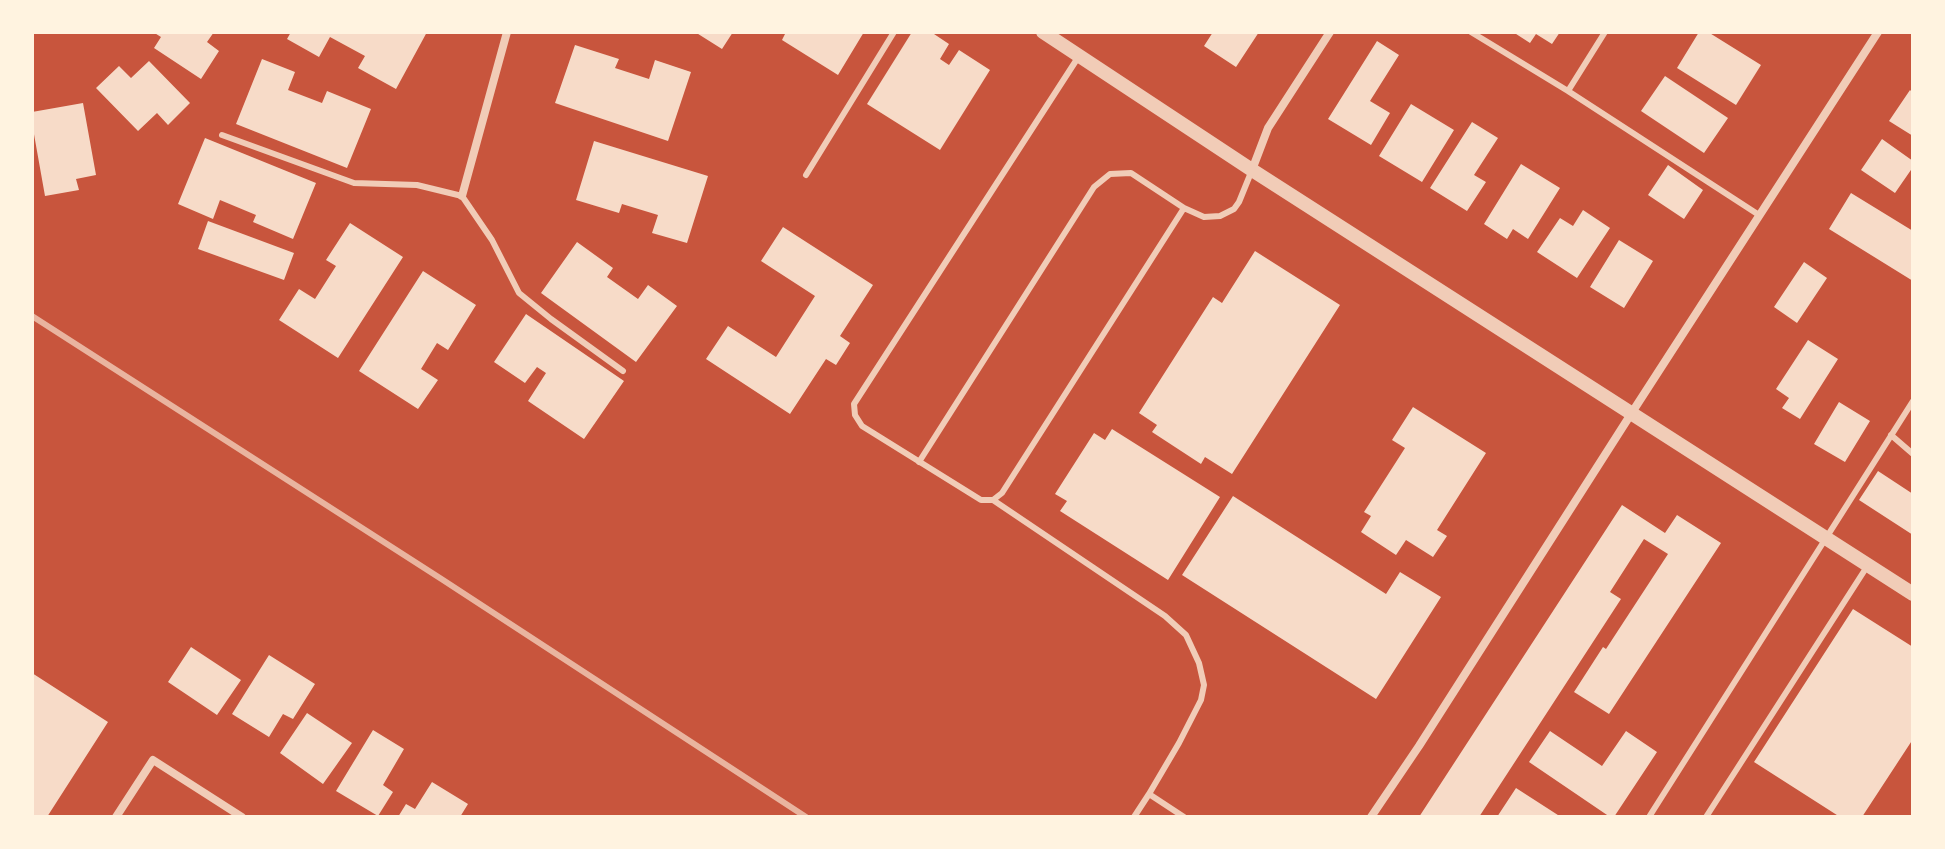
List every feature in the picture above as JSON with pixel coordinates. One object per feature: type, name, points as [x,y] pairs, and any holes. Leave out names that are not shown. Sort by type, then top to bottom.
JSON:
[{"type":"street","points":[[462,196],[507,32]]},
{"type":"street","points":[[1043,32],[1252,170],[1913,594]]},
{"type":"street","points":[[1252,170],[1268,128],[1330,32]]},
{"type":"street","points":[[1371,817],[1878,32]]},
{"type":"street","points":[[116,817],[153,760],[242,817]]},
{"type":"lane","points":[[806,175],[894,32]]},
{"type":"lane","points":[[1471,32],[1759,215]]},
{"type":"lane","points":[[1568,91],[1605,32]]},
{"type":"lane","points":[[1079,56],[854,404],[855,415],[862,426],[981,500],[993,500],[1165,616],[1186,635],[1199,663],[1204,685],[1201,700],[1134,817]]},
{"type":"lane","points":[[222,135],[354,183],[417,185],[462,196],[492,240],[519,293],[623,371]]},
{"type":"lane","points":[[919,462],[1094,187],[1110,174],[1131,173],[1184,208],[1204,217],[1220,216],[1234,209],[1239,202],[1252,170]]},
{"type":"lane","points":[[993,500],[1002,493],[1184,208]]},
{"type":"lane","points":[[1649,817],[1913,401]]},
{"type":"lane","points":[[1891,435],[1913,454]]},
{"type":"lane","points":[[1706,817],[1868,565]]},
{"type":"lane","points":[[1149,794],[1184,817]]},
{"type":"building","points":[[153,32],[214,32],[207,42],[219,51],[201,79],[154,48],[161,37]]},
{"type":"building","points":[[291,32],[427,32],[396,89],[358,68],[365,56],[330,37],[319,57],[287,39]]},
{"type":"building","points":[[695,32],[733,32],[722,49]]},
{"type":"building","points":[[786,32],[864,32],[838,75],[782,40]]},
{"type":"building","points":[[912,32],[931,32],[949,44],[940,59],[949,65],[959,50],[990,70],[940,150],[867,104]]},
{"type":"building","points":[[1213,32],[1259,32],[1236,67],[1204,46]]},
{"type":"building","points":[[1513,32],[1560,32],[1552,44],[1536,34],[1530,43]]},
{"type":"building","points":[[1699,32],[1708,32],[1761,65],[1736,105],[1677,68]]},
{"type":"building","points":[[1377,41],[1399,55],[1370,101],[1390,113],[1371,145],[1328,119]]},
{"type":"building","points":[[575,45],[619,59],[615,68],[649,79],[655,60],[691,72],[668,141],[555,103]]},
{"type":"building","points":[[262,59],[295,72],[288,90],[322,103],[327,91],[371,109],[347,168],[236,124]]},
{"type":"building","points":[[149,61],[190,103],[168,125],[157,113],[138,131],[96,88],[119,66],[131,78]]},
{"type":"building","points":[[1665,76],[1728,118],[1704,153],[1641,111]]},
{"type":"building","points":[[1910,90],[1913,93],[1913,136],[1889,121]]},
{"type":"building","points":[[83,103],[96,175],[76,179],[79,190],[45,196],[32,112]]},
{"type":"building","points":[[1411,104],[1454,130],[1422,182],[1379,156]]},
{"type":"building","points":[[1472,122],[1498,138],[1474,175],[1486,182],[1467,211],[1430,188]]},
{"type":"building","points":[[205,138],[316,183],[293,239],[253,222],[256,215],[220,200],[213,219],[178,204]]},
{"type":"building","points":[[1882,139],[1913,161],[1913,167],[1895,193],[1861,170]]},
{"type":"building","points":[[594,141],[708,176],[687,243],[652,233],[658,215],[622,204],[619,213],[576,200]]},
{"type":"building","points":[[1521,164],[1560,188],[1528,239],[1513,229],[1507,239],[1484,224]]},
{"type":"building","points":[[1668,165],[1703,190],[1684,219],[1648,195]]},
{"type":"building","points":[[1851,193],[1913,231],[1913,281],[1829,229]]},
{"type":"building","points":[[1583,210],[1610,228],[1577,278],[1537,252],[1560,218],[1573,226]]},
{"type":"building","points":[[208,221],[294,253],[284,280],[198,249]]},
{"type":"building","points":[[350,223],[403,257],[338,358],[279,320],[299,289],[315,299],[336,266],[326,260]]},
{"type":"building","points":[[783,227],[873,285],[840,336],[850,343],[836,365],[826,359],[790,414],[706,359],[728,326],[776,357],[815,296],[761,261]]},
{"type":"building","points":[[1619,240],[1653,261],[1624,308],[1590,287]]},
{"type":"building","points":[[577,242],[613,268],[607,277],[638,299],[648,285],[677,306],[636,362],[541,293]]},
{"type":"building","points":[[1255,251],[1340,305],[1232,474],[1205,457],[1201,464],[1152,432],[1157,425],[1139,413],[1213,297],[1222,303]]},
{"type":"building","points":[[1804,262],[1827,278],[1797,323],[1774,307]]},
{"type":"building","points":[[423,271],[476,305],[448,350],[437,343],[421,369],[438,380],[418,409],[359,371]]},
{"type":"building","points":[[526,314],[624,381],[584,439],[528,401],[546,373],[537,367],[525,383],[494,362]]},
{"type":"building","points":[[1808,340],[1838,359],[1800,419],[1782,408],[1789,398],[1776,389]]},
{"type":"building","points":[[1839,402],[1870,421],[1845,462],[1814,444]]},
{"type":"building","points":[[1413,407],[1486,453],[1437,530],[1447,536],[1433,557],[1406,540],[1396,555],[1361,532],[1371,516],[1364,512],[1405,448],[1392,440]]},
{"type":"building","points":[[1112,429],[1220,497],[1168,580],[1060,511],[1067,501],[1055,494],[1094,433],[1105,440]]},
{"type":"building","points":[[1878,471],[1913,494],[1913,535],[1859,500]]},
{"type":"building","points":[[1233,496],[1386,594],[1400,572],[1441,597],[1376,699],[1182,575]]},
{"type":"building","points":[[1622,505],[1665,533],[1677,515],[1721,543],[1609,714],[1574,692],[1668,554],[1644,539],[1610,592],[1621,599],[1479,817],[1419,817]]},
{"type":"building","points":[[1853,609],[1913,647],[1913,739],[1862,817],[1840,817],[1754,762]]},
{"type":"building","points":[[191,647],[241,680],[217,715],[168,682]]},
{"type":"building","points":[[269,655],[315,684],[293,719],[283,714],[269,737],[232,714]]},
{"type":"building","points":[[32,673],[108,722],[47,817],[32,817]]},
{"type":"building","points":[[307,713],[352,743],[323,784],[280,753]]},
{"type":"building","points":[[373,730],[404,749],[383,785],[393,792],[378,816],[336,791]]},
{"type":"building","points":[[1550,731],[1602,766],[1626,731],[1657,752],[1614,817],[1610,817],[1529,762]]},
{"type":"building","points":[[432,782],[468,804],[460,817],[398,817],[406,804],[415,809]]},
{"type":"building","points":[[1516,788],[1561,817],[1497,817]]},
{"type":"railway","points":[[32,316],[806,817]]}]
